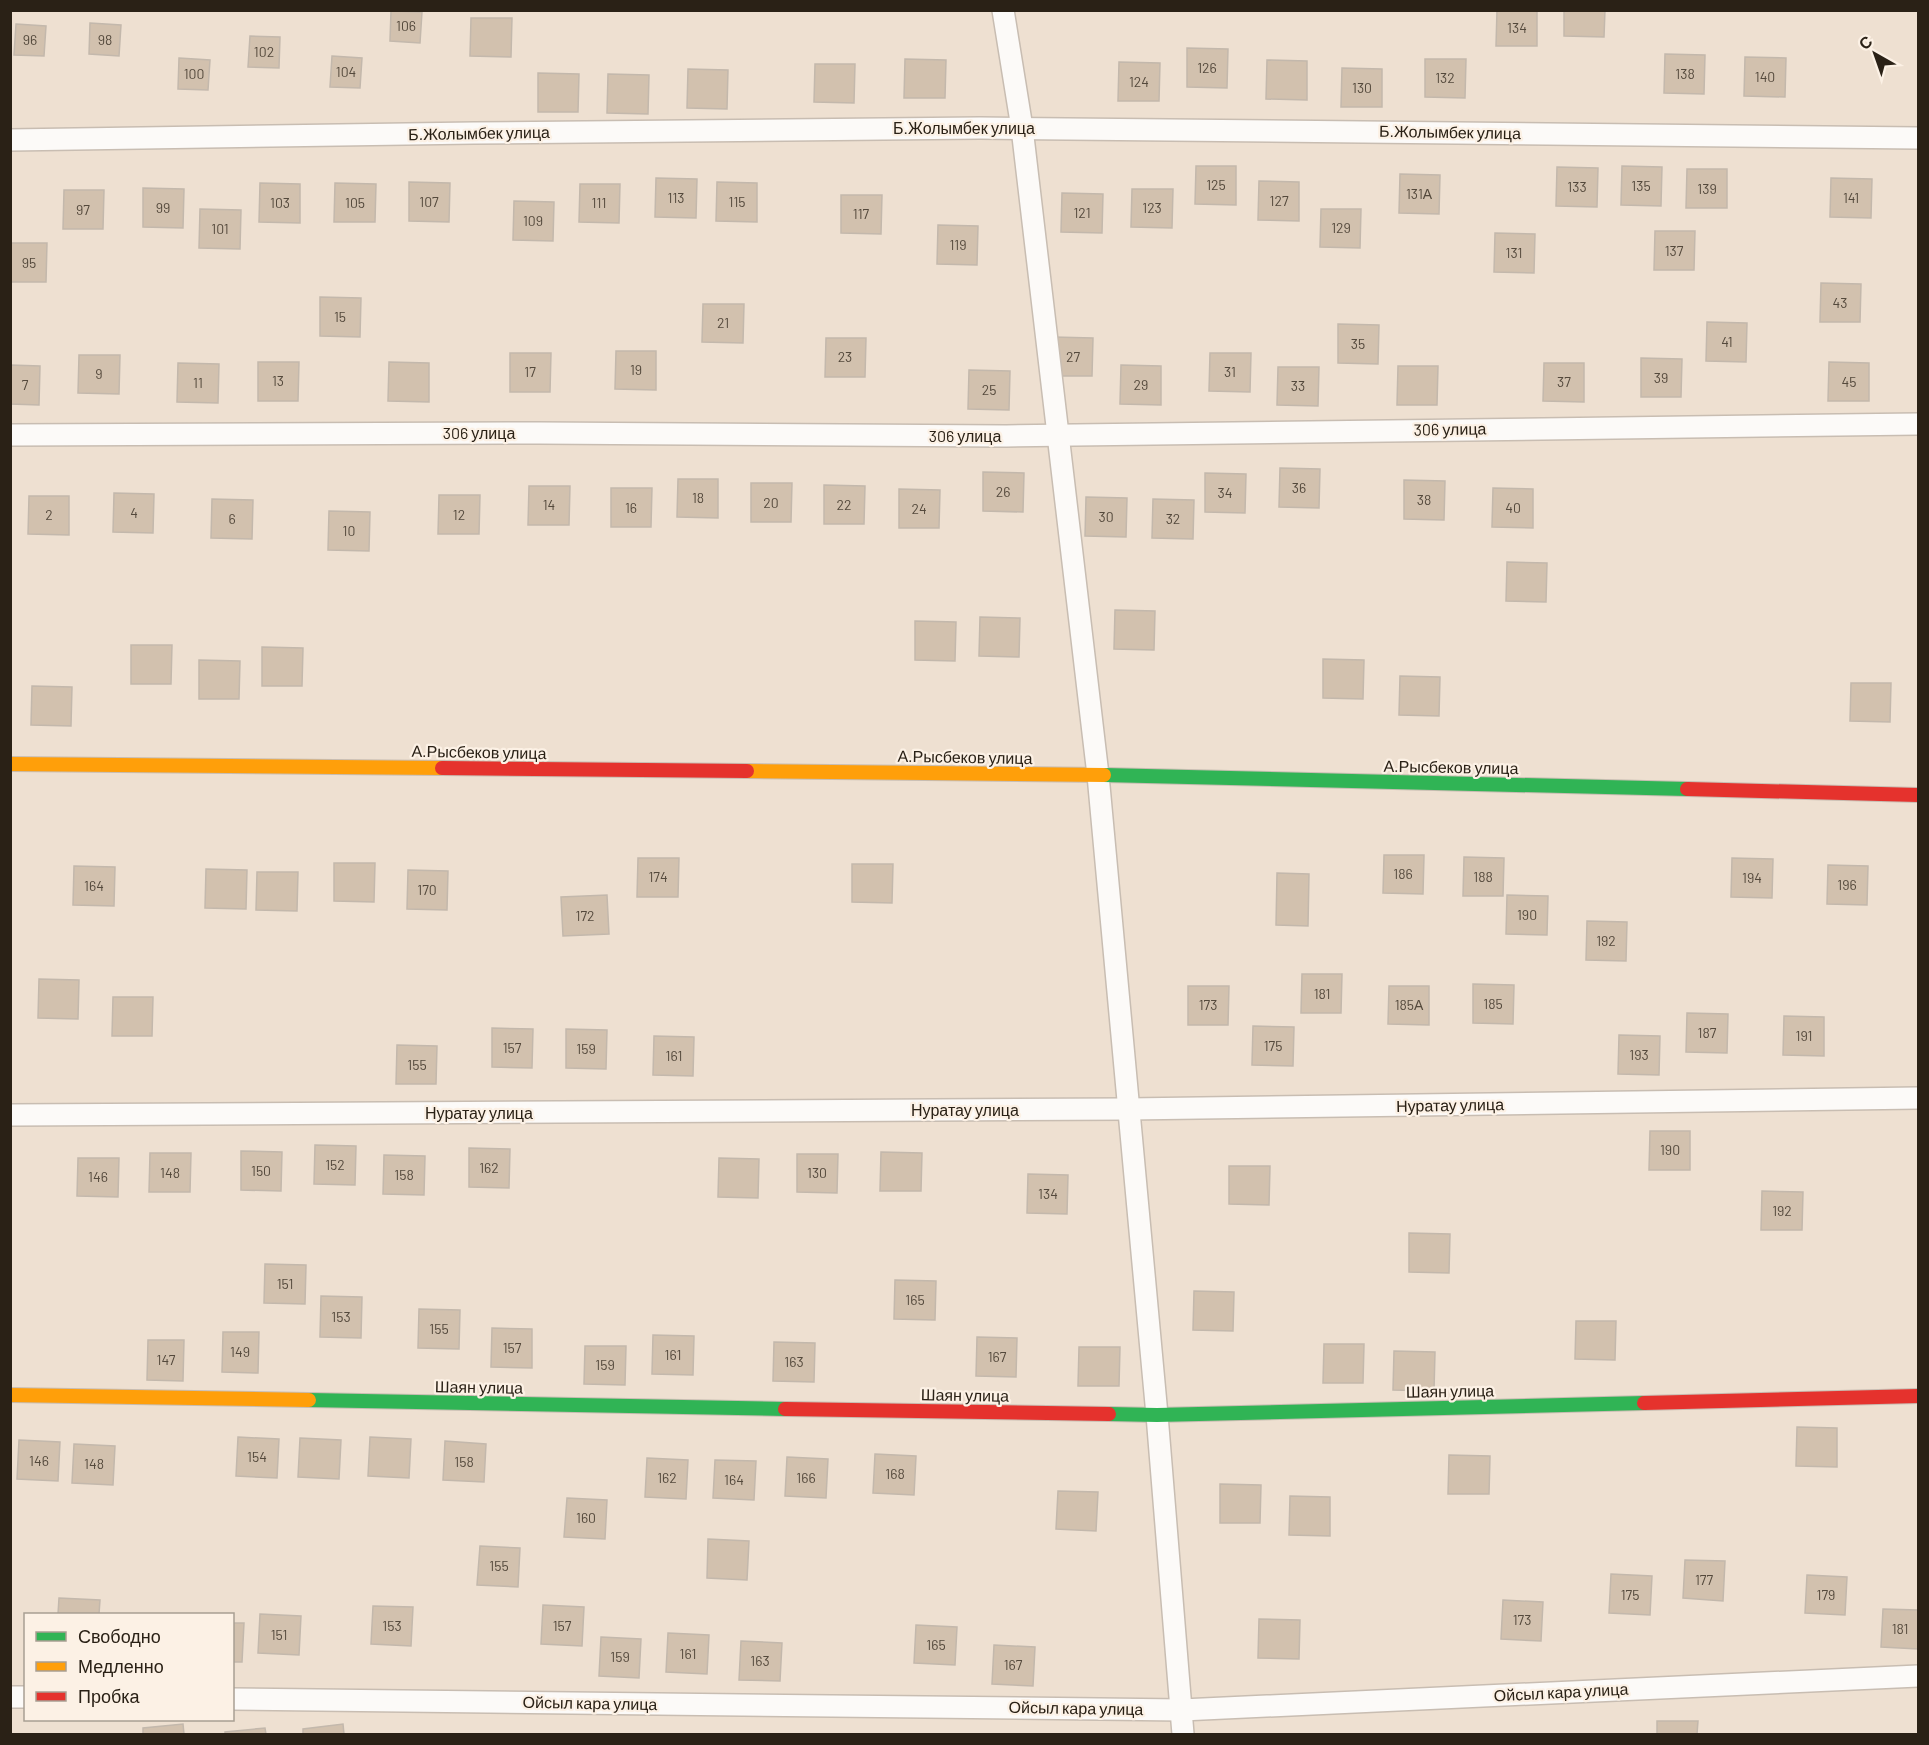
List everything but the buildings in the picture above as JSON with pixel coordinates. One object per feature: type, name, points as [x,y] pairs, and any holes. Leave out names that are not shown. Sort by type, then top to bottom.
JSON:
[{"type":"street","points":[[1003,10],[1022,128],[1056,435],[1098,775],[1157,1415],[1183,1734]]},
{"type":"street","name":"Б.Жолымбек улица","points":[[10,140],[486,132],[1022,128],[1918,138]]},
{"type":"street","name":"306 улица","points":[[10,435],[539,433],[1056,435],[1918,424]]},
{"type":"street","name":"А.Рысбеков улица","points":[[10,764],[1098,775],[1918,795]]},
{"type":"street","name":"Нуратау улица","points":[[10,1115],[1128,1109],[1918,1098]]},
{"type":"street","name":"Шаян улица","points":[[10,1395],[1157,1415],[1918,1396]]},
{"type":"street","name":"Ойсыл кара улица","points":[[234,1699],[1182,1710],[1918,1676]]},
{"type":"traffic: fast","points":[[1104,775],[1687,789]]},
{"type":"traffic: fast","points":[[309,1400],[785,1409]]},
{"type":"traffic: fast","points":[[1109,1414],[1157,1415],[1644,1403]]},
{"type":"traffic: slow","points":[[10,764],[442,768]]},
{"type":"traffic: slow","points":[[747,771],[1104,775]]},
{"type":"traffic: slow","points":[[10,1395],[309,1400]]},
{"type":"traffic: jam","points":[[442,768],[747,771]]},
{"type":"traffic: jam","points":[[1687,789],[1918,795]]},
{"type":"traffic: jam","points":[[1644,1403],[1918,1396]]},
{"type":"traffic: jam","points":[[785,1409],[1109,1414]]}]
